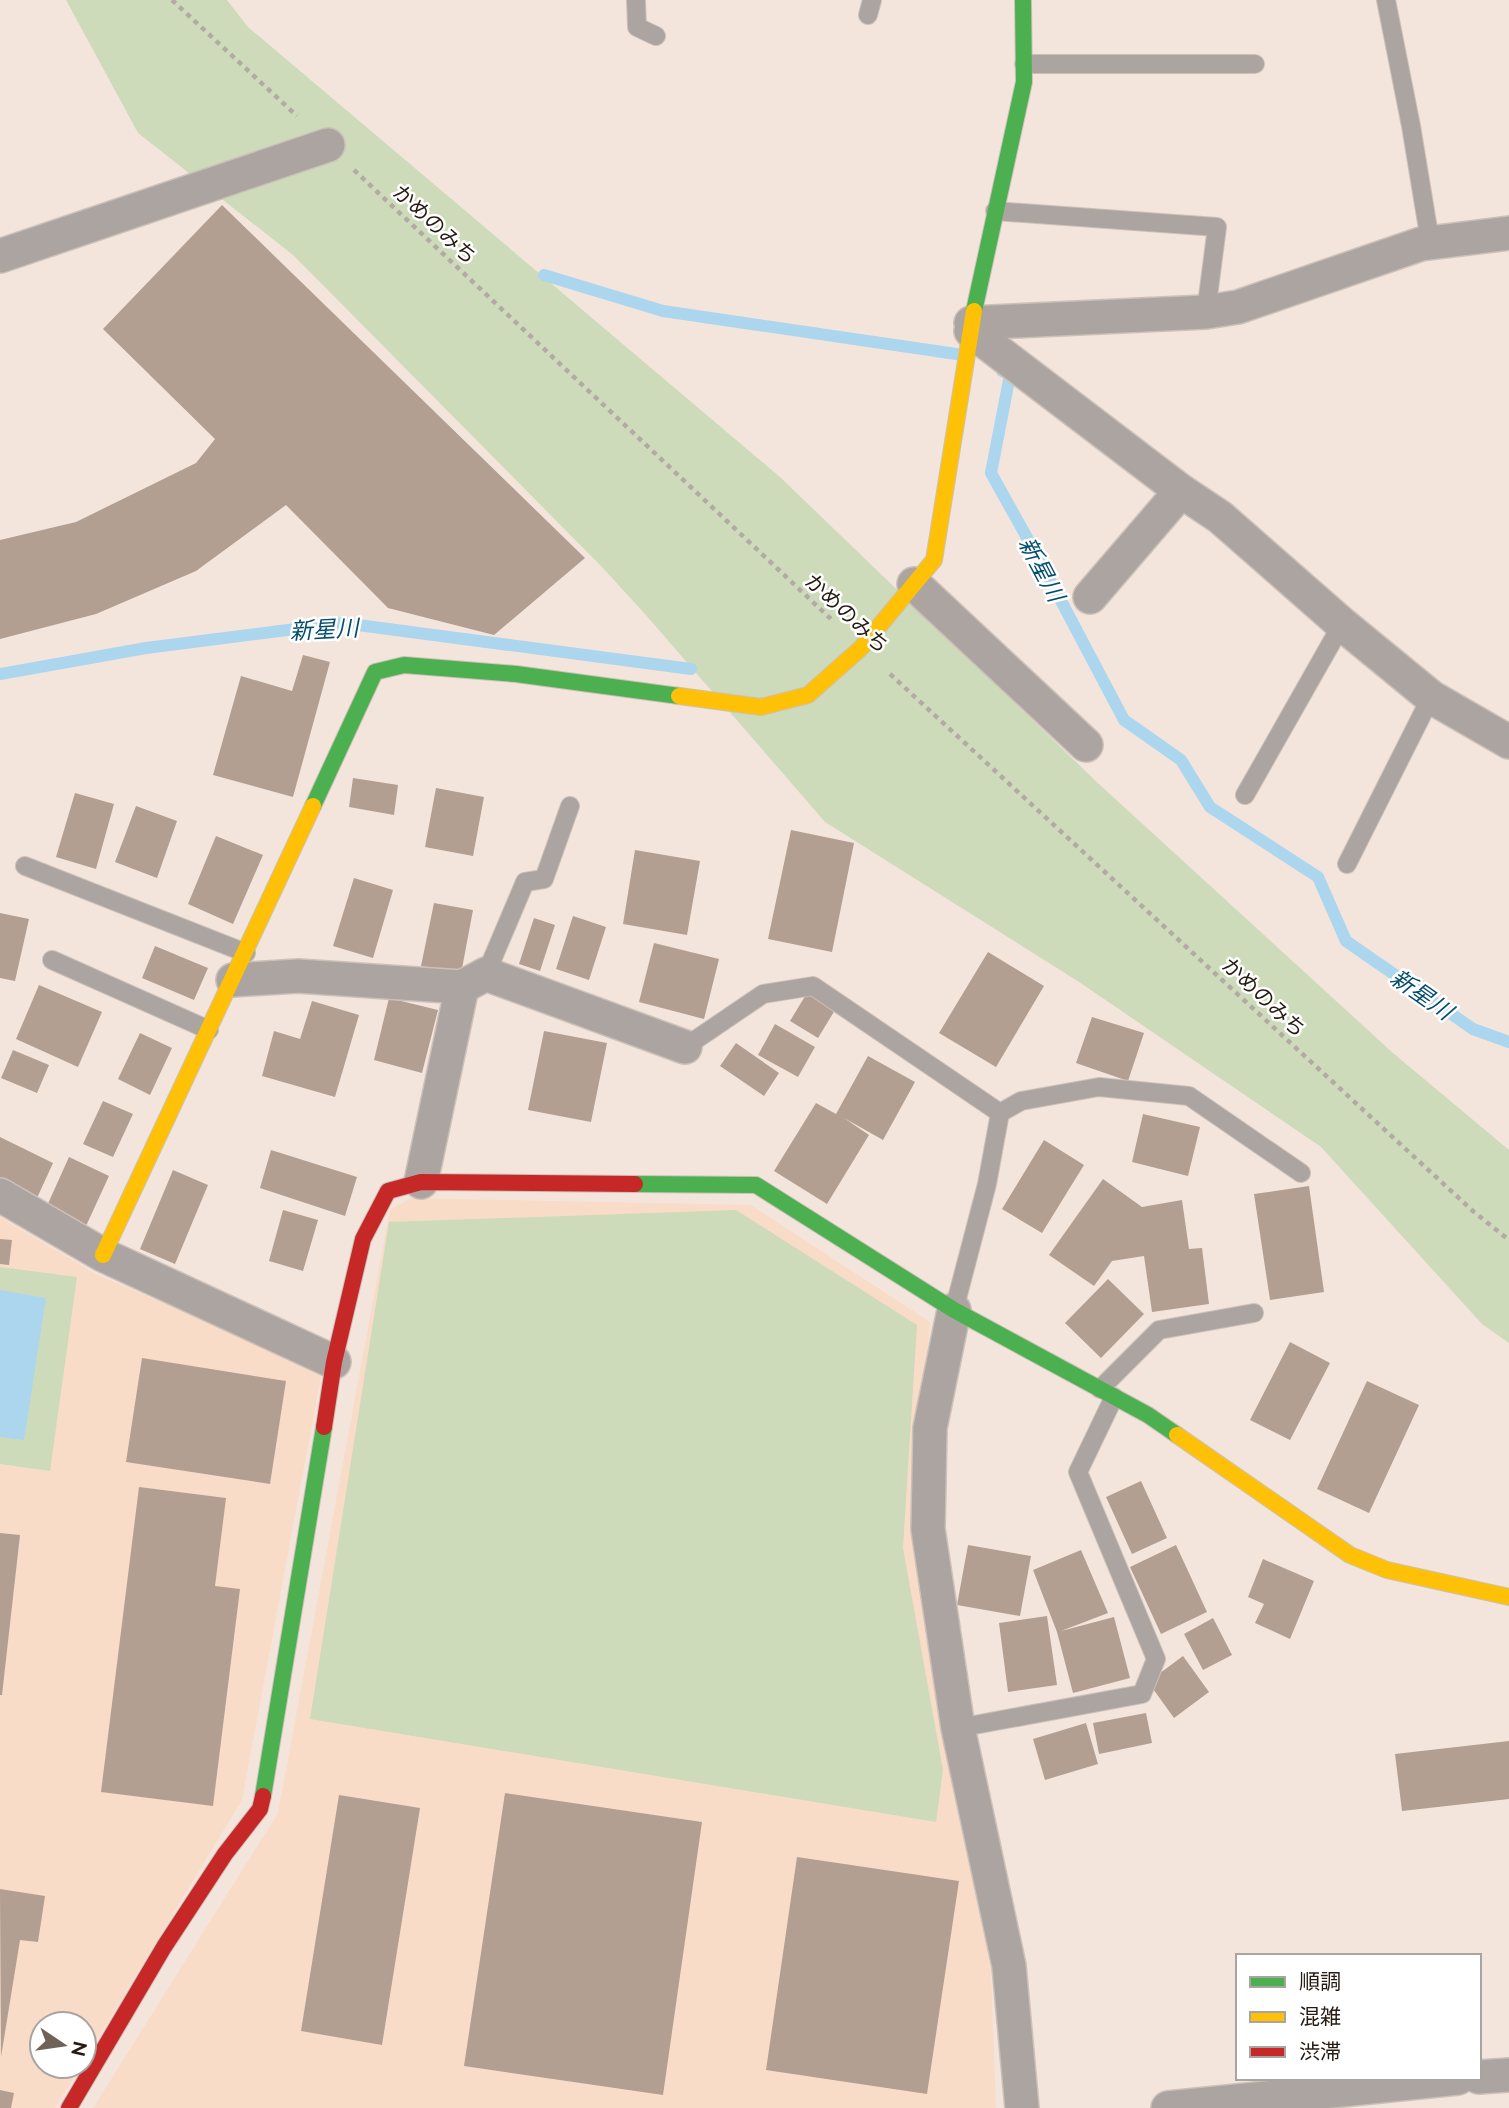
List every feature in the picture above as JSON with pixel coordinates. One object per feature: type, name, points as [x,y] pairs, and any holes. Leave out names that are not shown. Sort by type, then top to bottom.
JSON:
[{"type":"street","points":[[103,1255],[375,672],[404,665],[516,674],[761,707],[808,695],[862,648],[934,560],[971,327],[1024,82],[1023,0]]},
{"type":"street","points":[[0,256],[328,145]]},
{"type":"street","points":[[971,327],[1206,312],[1238,307],[1430,242],[1509,233]]},
{"type":"street","points":[[971,327],[1181,491],[1220,517],[1342,624],[1432,697],[1509,742]]},
{"type":"street","points":[[1090,597],[1181,491]]},
{"type":"street","points":[[914,584],[1086,745]]},
{"type":"street","points":[[239,966],[298,976],[474,981],[685,1048]]},
{"type":"street","points":[[421,1182],[474,981]]},
{"type":"street","points":[[69,2108],[164,1947],[225,1854],[260,1809],[269,1768],[334,1362],[363,1239],[388,1191],[421,1182],[756,1185],[954,1311],[1148,1415],[1350,1555],[1387,1570],[1509,1597]]},
{"type":"street","points":[[0,1195],[103,1255],[334,1362]]},
{"type":"street","points":[[954,1311],[930,1428],[928,1529],[958,1728],[1009,1966],[1022,2108]]},
{"type":"street","points":[[1481,2077],[1509,2075]]},
{"type":"street","points":[[1168,2108],[1439,2080]]},
{"type":"lane","points":[[636,0],[636,27],[656,36]]},
{"type":"lane","points":[[1386,0],[1430,242]]},
{"type":"lane","points":[[1024,64],[1255,64]]},
{"type":"lane","points":[[995,211],[1216,227],[1206,312]]},
{"type":"lane","points":[[1245,795],[1342,624]]},
{"type":"lane","points":[[1347,864],[1432,697]]},
{"type":"lane","points":[[474,981],[525,882],[544,879],[570,806]]},
{"type":"lane","points":[[25,866],[239,966]]},
{"type":"lane","points":[[52,960],[209,1030]]},
{"type":"lane","points":[[685,1048],[763,994],[813,986],[1000,1113]]},
{"type":"lane","points":[[954,1311],[987,1184],[1000,1113],[1021,1101],[1099,1087],[1189,1096],[1301,1173]]},
{"type":"lane","points":[[958,1728],[1142,1693],[1149,1682],[1156,1659],[1078,1472],[1107,1393],[1159,1330],[1254,1313]]},
{"type":"path","name":"かめのみち","points":[[172,0],[862,648],[1475,1212],[1509,1240]]},
{"type":"shaded area","points":[[411,1198],[751,1205],[930,1322],[914,1540],[991,1971],[996,2108],[93,2108],[278,1813],[390,1209]]},
{"type":"shaded area","points":[[0,1217],[96,1274],[322,1371],[242,1800],[98,2038],[98,2010],[28,2010],[28,2080],[72,2080],[55,2108],[0,2108]]},
{"type":"green space","points":[[66,0],[227,0],[248,27],[780,477],[1100,785],[1393,1053],[1509,1150],[1509,1343],[1482,1324],[1321,1147],[1079,982],[825,822],[601,566],[293,255],[138,133]]},
{"type":"green space","points":[[736,1210],[917,1325],[903,1548],[943,1770],[936,1822],[310,1719],[389,1222]]},
{"type":"green space","points":[[0,1267],[77,1277],[50,1471],[0,1464]]},
{"type":"water","points":[[0,1290],[46,1298],[24,1440],[0,1437]]},
{"type":"building","points":[[222,205],[585,558],[494,635],[388,608],[286,505],[196,571],[96,614],[0,639],[0,540],[76,522],[196,463],[215,439],[103,329]]},
{"type":"building","points":[[303,655],[330,662],[293,797],[213,775],[241,676],[292,691]]},
{"type":"building","points":[[353,778],[398,785],[394,815],[349,807]]},
{"type":"building","points":[[436,788],[484,797],[473,856],[425,847]]},
{"type":"building","points":[[75,793],[114,804],[96,869],[56,857]]},
{"type":"building","points":[[136,806],[177,821],[157,878],[115,862]]},
{"type":"building","points":[[791,830],[854,843],[832,952],[768,939]]},
{"type":"building","points":[[216,836],[263,855],[233,924],[188,904]]},
{"type":"building","points":[[635,850],[700,861],[687,935],[623,924]]},
{"type":"building","points":[[354,878],[393,890],[373,958],[333,946]]},
{"type":"building","points":[[434,903],[473,910],[461,974],[421,966]]},
{"type":"building","points":[[0,913],[29,919],[15,981],[0,978]]},
{"type":"building","points":[[573,916],[606,927],[589,980],[556,969]]},
{"type":"building","points":[[534,918],[555,925],[540,971],[519,964]]},
{"type":"building","points":[[654,943],[719,959],[704,1019],[639,1002]]},
{"type":"building","points":[[155,946],[208,968],[194,1000],[142,978]]},
{"type":"building","points":[[988,952],[1044,986],[996,1067],[939,1033]]},
{"type":"building","points":[[39,985],[102,1012],[78,1067],[16,1039]]},
{"type":"building","points":[[807,993],[835,1010],[818,1038],[790,1021]]},
{"type":"building","points":[[389,998],[438,1010],[422,1073],[374,1060]]},
{"type":"building","points":[[312,1001],[359,1015],[335,1097],[262,1076],[274,1031],[300,1039]]},
{"type":"building","points":[[1092,1017],[1144,1033],[1128,1081],[1076,1063]]},
{"type":"building","points":[[775,1024],[815,1047],[798,1077],[758,1055]]},
{"type":"building","points":[[544,1031],[607,1043],[591,1122],[528,1110]]},
{"type":"building","points":[[140,1033],[172,1048],[150,1095],[118,1079]]},
{"type":"building","points":[[736,1043],[779,1073],[764,1096],[720,1066]]},
{"type":"building","points":[[13,1050],[49,1065],[37,1093],[1,1078]]},
{"type":"building","points":[[868,1056],[915,1082],[883,1140],[844,1118],[869,1135],[827,1204],[774,1171],[816,1103],[836,1114]]},
{"type":"building","points":[[103,1101],[133,1114],[113,1157],[83,1144]]},
{"type":"building","points":[[1143,1114],[1200,1127],[1188,1176],[1132,1162]]},
{"type":"building","points":[[0,1137],[53,1163],[37,1198],[0,1179]]},
{"type":"building","points":[[1044,1140],[1084,1165],[1042,1233],[1002,1209]]},
{"type":"building","points":[[271,1150],[357,1177],[345,1216],[260,1188]]},
{"type":"building","points":[[69,1157],[109,1176],[86,1226],[46,1208]]},
{"type":"building","points":[[173,1170],[208,1185],[175,1264],[140,1249]]},
{"type":"building","points":[[1103,1179],[1142,1207],[1182,1200],[1189,1249],[1202,1248],[1209,1304],[1152,1312],[1144,1256],[1112,1261],[1094,1286],[1049,1255]]},
{"type":"building","points":[[1309,1186],[1324,1292],[1270,1300],[1254,1194]]},
{"type":"building","points":[[283,1210],[318,1220],[303,1271],[269,1261]]},
{"type":"building","points":[[0,1239],[12,1240],[9,1265],[0,1264]]},
{"type":"building","points":[[1108,1279],[1144,1314],[1101,1358],[1065,1323]]},
{"type":"building","points":[[1290,1342],[1330,1363],[1290,1440],[1250,1420]]},
{"type":"building","points":[[142,1358],[286,1381],[270,1484],[126,1462]]},
{"type":"building","points":[[1367,1381],[1419,1405],[1369,1513],[1317,1489]]},
{"type":"building","points":[[1141,1481],[1167,1538],[1132,1554],[1106,1497]]},
{"type":"building","points":[[139,1487],[226,1498],[215,1586],[240,1589],[213,1806],[101,1792]]},
{"type":"building","points":[[0,1533],[20,1535],[2,1695],[0,1695]]},
{"type":"building","points":[[968,1545],[1031,1556],[1020,1616],[957,1605]]},
{"type":"building","points":[[1176,1545],[1207,1612],[1161,1634],[1130,1567]]},
{"type":"building","points":[[1081,1550],[1108,1613],[1061,1631],[1114,1617],[1130,1678],[1073,1693],[1057,1632],[1033,1570]]},
{"type":"building","points":[[1263,1559],[1314,1581],[1290,1639],[1255,1623],[1264,1604],[1248,1597]]},
{"type":"building","points":[[1047,1616],[1057,1685],[1008,1692],[999,1623]]},
{"type":"building","points":[[1213,1618],[1232,1655],[1203,1670],[1184,1634]]},
{"type":"building","points":[[1183,1656],[1209,1692],[1174,1718],[1148,1682]]},
{"type":"building","points":[[1146,1713],[1152,1743],[1099,1754],[1093,1723]]},
{"type":"building","points":[[1086,1723],[1098,1764],[1045,1780],[1033,1739]]},
{"type":"building","points":[[1509,1741],[1509,1799],[1402,1811],[1395,1754]]},
{"type":"building","points":[[505,1793],[702,1822],[663,2095],[464,2066]]},
{"type":"building","points":[[339,1795],[420,1808],[382,2045],[301,2031]]},
{"type":"building","points":[[797,1857],[959,1881],[927,2094],[766,2070]]},
{"type":"building","points":[[0,1889],[45,1896],[38,1942],[20,1940],[1,2057]]},
{"type":"building","points":[[0,2090],[14,2093],[11,2108],[0,2108]]},
{"type":"waterway","name":"新星川","points":[[544,275],[663,311],[963,355]]},
{"type":"waterway","name":"新星川","points":[[1002,371],[1010,375],[991,473],[1124,720],[1181,760],[1210,807],[1318,877],[1346,941],[1473,1029],[1509,1042]]},
{"type":"waterway","name":"新星川","points":[[0,674],[146,648],[343,623],[691,669]]},
{"type":"traffic: fast","points":[[974,311],[1024,82],[1023,0]]},
{"type":"traffic: fast","points":[[313,806],[375,672],[404,665],[516,674],[679,696]]},
{"type":"traffic: fast","points":[[635,1184],[756,1185],[954,1310],[1148,1415],[1177,1435]]},
{"type":"traffic: fast","points":[[263,1796],[324,1427]]},
{"type":"traffic: slow","points":[[679,696],[761,707],[808,695],[861,648],[934,560],[974,311]]},
{"type":"traffic: slow","points":[[103,1255],[313,806]]},
{"type":"traffic: slow","points":[[1177,1435],[1350,1555],[1387,1570],[1509,1597]]},
{"type":"traffic: jam","points":[[324,1427],[334,1362],[363,1239],[388,1191],[421,1182],[635,1184]]},
{"type":"traffic: jam","points":[[69,2108],[164,1947],[225,1854],[260,1809],[263,1796]]}]
